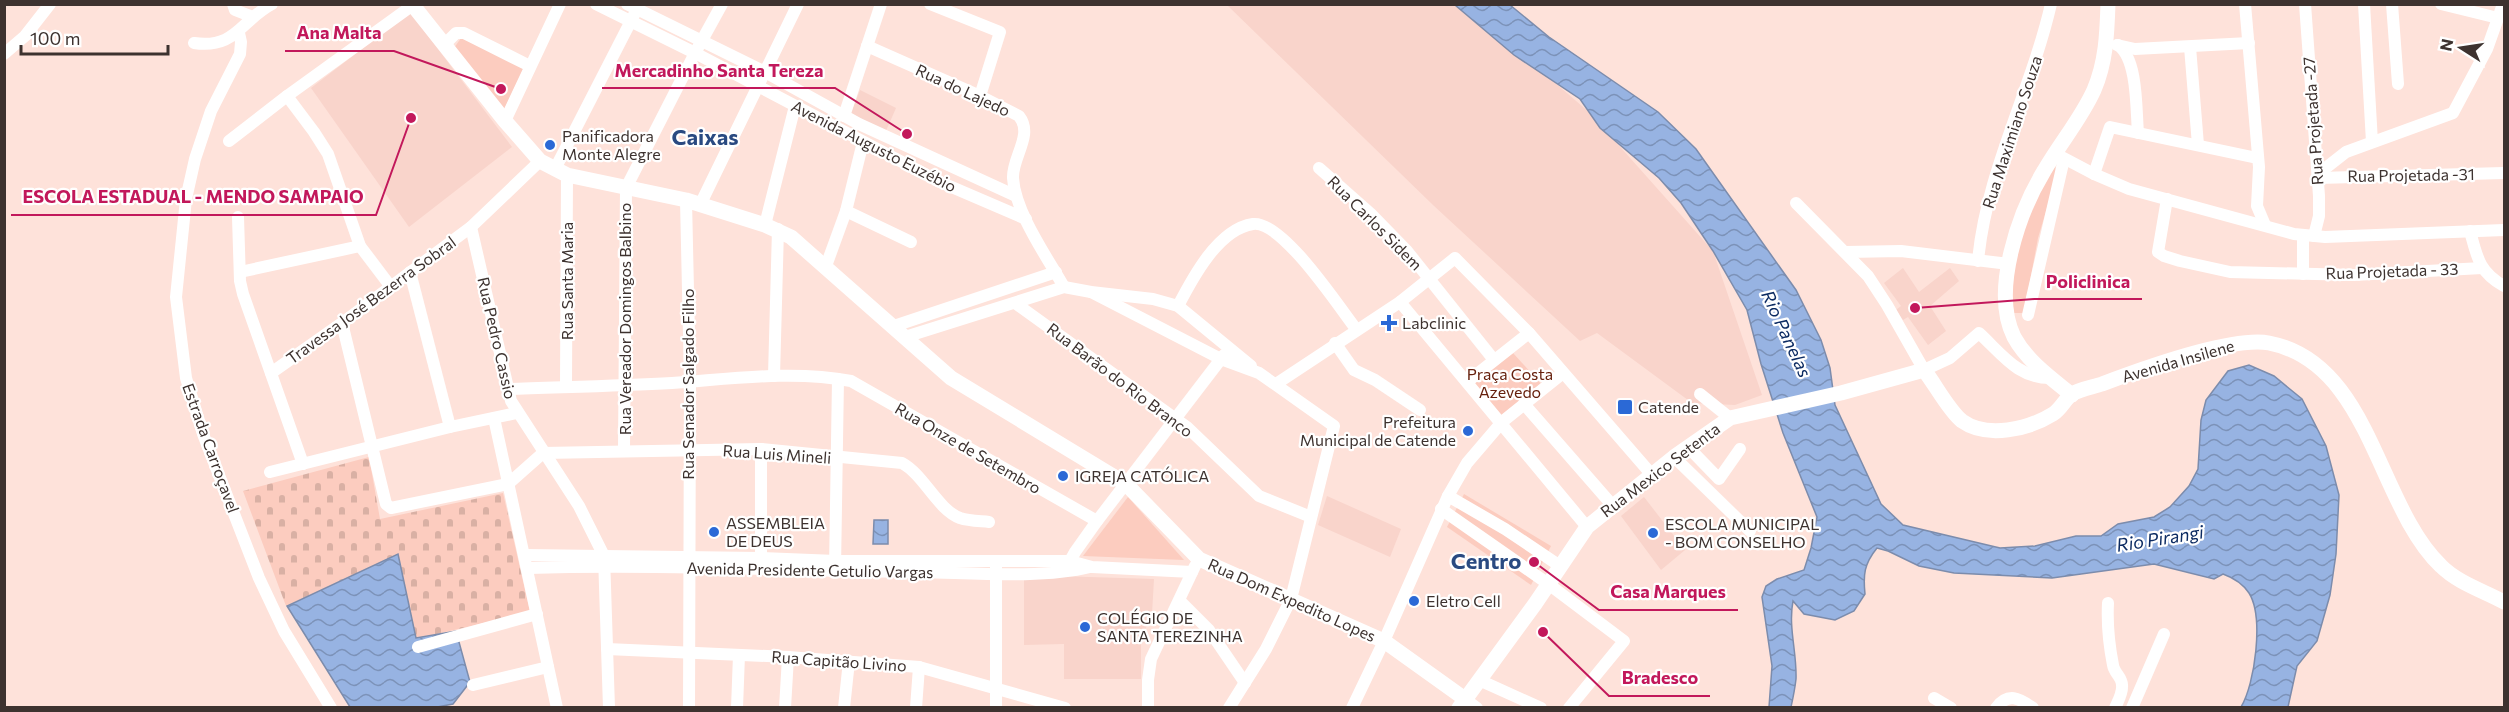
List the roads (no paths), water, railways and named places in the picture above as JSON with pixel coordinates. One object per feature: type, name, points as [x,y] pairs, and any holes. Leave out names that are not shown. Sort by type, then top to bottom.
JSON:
[{"type":"street","points":[[233,4],[235,10],[253,17]]},
{"type":"street","points":[[194,43],[220,43],[238,33],[253,17],[272,4]]},
{"type":"street","points":[[505,121],[560,4]]},
{"type":"street","name":"Avenida Augusto Euzébio","points":[[596,4],[695,53],[940,182],[1026,219]]},
{"type":"street","points":[[626,188],[722,4]]},
{"type":"street","points":[[693,202],[765,72],[798,4]]},
{"type":"street","points":[[844,116],[881,4]]},
{"type":"street","points":[[930,4],[1000,32],[980,96]]},
{"type":"street","name":"Rua Maximiano Souza","points":[[1978,261],[1980,238],[1993,188],[2013,120],[2037,56],[2051,4]]},
{"type":"street","points":[[2072,394],[2037,366],[2014,336],[2008,318],[2006,299],[2009,264],[2017,234],[2036,185],[2060,156],[2095,88],[2112,43],[2108,4]]},
{"type":"street","points":[[2246,4],[2258,158],[2257,206],[2265,225]]},
{"type":"street","name":"Rua Projetada -27","points":[[2303,274],[2309,236],[2319,216],[2305,4]]},
{"type":"street","points":[[2364,4],[2372,142]]},
{"type":"street","points":[[2392,4],[2398,84]]},
{"type":"street","points":[[2441,4],[2498,18]]},
{"type":"street","points":[[2318,176],[2346,152],[2453,113],[2487,49],[2503,4]]},
{"type":"street","points":[[229,141],[412,5],[540,161],[561,172],[693,202],[771,227],[791,237],[951,378],[1126,484],[1196,565],[1151,659],[1148,708]]},
{"type":"street","points":[[4,54],[25,36],[44,6]]},
{"type":"street","points":[[561,172],[630,22],[635,6]]},
{"type":"street","name":"Avenida Augusto Euzébio","points":[[635,6],[765,72],[844,116],[1016,195]]},
{"type":"street","name":"Estrada Carroçavel","points":[[238,33],[241,42],[240,54],[211,111],[195,159],[185,210],[176,297],[186,378],[203,434],[259,578],[284,631],[331,708]]},
{"type":"street","points":[[445,44],[456,33],[464,33],[530,66]]},
{"type":"street","points":[[2112,43],[2135,49],[2249,44]]},
{"type":"street","points":[[2112,43],[2123,49],[2131,66],[2138,132]]},
{"type":"street","name":"Rua do Lajedo","points":[[867,46],[980,96],[1019,116],[1025,126],[1014,169],[1016,195],[1026,219],[1064,287]]},
{"type":"street","points":[[2190,46],[2198,145]]},
{"type":"street","points":[[287,96],[327,154],[360,246],[391,286]]},
{"type":"street","points":[[774,376],[771,227],[795,106]]},
{"type":"street","points":[[2094,174],[2110,127],[2258,158]]},
{"type":"street","points":[[826,266],[846,211],[863,142]]},
{"type":"street","points":[[2060,156],[2130,189],[2309,236],[2505,230]]},
{"type":"street","points":[[2028,315],[2060,156]]},
{"type":"street","points":[[471,227],[540,161]]},
{"type":"street","name":"Rua Carlos Sidem","points":[[1319,168],[1371,214],[1430,279],[1494,360]]},
{"type":"street","name":"Rua Santa Maria","points":[[561,172],[566,386]]},
{"type":"street","name":"Rua Projetada -31","points":[[2318,176],[2505,173]]},
{"type":"street","name":"Rua Vereador Domingos Balbino","points":[[624,450],[626,188]]},
{"type":"street","name":"Rua Projetada - 33","points":[[2167,199],[2158,248],[2160,254],[2230,272],[2354,274],[2482,268]]},
{"type":"street","name":"Rua Senador Salgado Filho","points":[[689,708],[688,449],[693,202]]},
{"type":"street","points":[[1796,203],[1868,276],[1924,370],[1950,358],[1979,333],[2025,375],[2040,379],[2052,378]]},
{"type":"street","points":[[2249,220],[2257,206]]},
{"type":"street","points":[[846,211],[910,242]]},
{"type":"street","points":[[238,217],[243,294],[303,464]]},
{"type":"street","points":[[1178,306],[1207,257],[1234,232],[1253,224],[1264,225],[1275,231],[1302,258],[1356,329]]},
{"type":"street","name":"Travessa José Bezerra Sobral","points":[[271,373],[471,227]]},
{"type":"street","name":"Rua Pedro Cassio","points":[[471,227],[508,389],[517,413],[579,506],[604,561]]},
{"type":"street","points":[[2470,231],[2482,268],[2486,274],[2505,286]]},
{"type":"street","points":[[240,272],[360,246]]},
{"type":"street","points":[[1846,252],[1901,251],[2009,264]]},
{"type":"street","points":[[1276,384],[1400,302],[1455,258],[1528,333],[1652,475]]},
{"type":"street","points":[[410,272],[450,427]]},
{"type":"street","points":[[900,332],[1056,272]]},
{"type":"street","points":[[900,332],[1015,303],[1064,287],[1153,299],[1178,306],[1259,373],[1334,426],[1291,598],[1266,650],[1229,708]]},
{"type":"street","points":[[1091,292],[1221,359],[1259,373]]},
{"type":"street","points":[[1400,302],[1587,527]]},
{"type":"street","name":"Rua Barão do Rio Branco","points":[[1015,303],[1176,418],[1259,496],[1311,517]]},
{"type":"street","points":[[342,323],[386,504],[396,509],[508,484],[543,453]]},
{"type":"street","points":[[1467,382],[1528,333]]},
{"type":"street","name":"Avenida Insilene","points":[[1924,370],[1961,420],[1972,426],[1989,430],[2005,430],[2037,422],[2058,410],[2072,394],[2133,372],[2229,345],[2261,342],[2294,352],[2315,364],[2349,403],[2424,546],[2442,567],[2460,580],[2505,602]]},
{"type":"street","points":[[1335,343],[1354,370],[1375,380],[1420,410]]},
{"type":"street","points":[[1070,567],[1097,521],[1228,348]]},
{"type":"street","name":"Rua Mexico Setenta","points":[[1467,705],[1479,680],[1587,527],[1674,457],[1730,417],[1840,393],[1924,370]]},
{"type":"street","points":[[1353,708],[1450,491],[1475,452],[1502,422],[1563,373]]},
{"type":"street","name":"Rua Onze de Setembro","points":[[508,389],[624,386],[774,376],[851,381],[1097,521]]},
{"type":"street","points":[[835,566],[838,379]]},
{"type":"street","points":[[1700,394],[1730,417]]},
{"type":"street","points":[[1524,404],[1613,506]]},
{"type":"street","points":[[270,472],[450,427],[517,413]]},
{"type":"street","points":[[494,418],[557,708]]},
{"type":"street","points":[[1689,447],[1719,479],[1740,449]]},
{"type":"street","points":[[760,449],[760,563]]},
{"type":"street","name":"Rua Luis Mineli","points":[[543,453],[760,449],[902,463],[911,468],[954,515],[989,522]]},
{"type":"street","points":[[1674,457],[1750,531]]},
{"type":"street","points":[[1450,491],[1560,566]]},
{"type":"street","points":[[1442,509],[1624,641],[1569,708]]},
{"type":"street","name":"Avenida Presidente Getulio Vargas","points":[[525,555],[604,561],[835,566],[1196,565]]},
{"type":"street","points":[[604,561],[609,708]]},
{"type":"street","name":"Avenida Presidente Getulio Vargas","points":[[528,568],[604,561]]},
{"type":"street","name":"Rua Dom Expedito Lopes","points":[[1196,565],[1291,598],[1384,642],[1467,705]]},
{"type":"street","points":[[996,567],[996,708]]},
{"type":"street","points":[[1180,601],[1209,630],[1245,683]]},
{"type":"street","points":[[2109,603],[2108,620],[2112,662],[2115,672],[2121,678],[2122,689],[2115,708]]},
{"type":"street","points":[[418,647],[537,614]]},
{"type":"street","points":[[2132,708],[2164,634]]},
{"type":"street","name":"Rua Capitão Livino","points":[[607,649],[788,657],[919,667],[1065,708]]},
{"type":"street","points":[[738,708],[739,655]]},
{"type":"street","points":[[785,708],[788,657]]},
{"type":"street","points":[[844,708],[849,661]]},
{"type":"street","points":[[473,685],[548,667]]},
{"type":"street","points":[[916,708],[919,667]]},
{"type":"street","points":[[1479,680],[1541,708]]},
{"type":"street","points":[[1996,708],[1999,703],[2016,697],[2033,708]]},
{"type":"street","points":[[1934,698],[1951,708]]},
{"type":"water","points":[[1455,5],[1510,5],[1549,37],[1658,112],[1696,149],[1796,290],[1821,340],[1830,368],[1835,405],[1881,504],[1903,525],[2000,548],[2035,546],[2076,536],[2101,536],[2118,524],[2154,517],[2170,507],[2189,486],[2198,469],[2201,420],[2206,400],[2228,371],[2249,365],[2274,376],[2302,399],[2326,446],[2339,495],[2336,554],[2330,595],[2317,641],[2297,666],[2288,707],[2241,707],[2254,667],[2256,618],[2254,604],[2249,593],[2231,577],[2223,574],[2214,579],[2154,564],[2052,578],[1954,573],[1919,566],[1877,548],[1865,570],[1865,594],[1854,611],[1835,620],[1804,614],[1793,601],[1796,679],[1791,707],[1769,707],[1772,666],[1762,597],[1766,586],[1777,579],[1804,570],[1817,517],[1783,433],[1747,310],[1713,251],[1681,203],[1659,178],[1600,128],[1580,99],[1514,55]]},
{"type":"water","points":[[874,520],[888,520],[888,544],[873,544]]},
{"type":"water","points":[[398,554],[416,638],[456,631],[470,682],[453,704],[432,708],[350,707],[287,606]]},
{"type":"place","name":"Ana Malta","points":[[501,89]]},
{"type":"place","name":"ESCOLA ESTADUAL - MENDO SAMPAIO","points":[[411,118]]},
{"type":"place","name":"Mercadinho Santa Tereza","points":[[907,134]]},
{"type":"place","name":"Panificadora Monte Alegre","points":[[550,145]]},
{"type":"place","name":"Policlinica","points":[[1915,308]]},
{"type":"place","name":"Labclinic","points":[[1389,323]]},
{"type":"place","name":"Catende","points":[[1625,407]]},
{"type":"place","name":"Prefeitura Municipal de Catende","points":[[1468,431]]},
{"type":"place","name":"IGREJA CATÓLICA","points":[[1063,476]]},
{"type":"place","name":"ASSEMBLEIA DE DEUS","points":[[714,532]]},
{"type":"place","name":"ESCOLA MUNICIPAL - BOM CONSELHO","points":[[1653,533]]},
{"type":"place","name":"Casa Marques","points":[[1534,562]]},
{"type":"place","name":"Eletro Cell","points":[[1414,601]]},
{"type":"place","name":"COLÉGIO DE SANTA TEREZINHA","points":[[1085,627]]},
{"type":"place","name":"Bradesco","points":[[1543,632]]},
{"type":"district","name":"Caixas","points":[[705,137]]},
{"type":"district","name":"Centro","points":[[1486,561]]},
{"type":"water label","name":"Rio Panelas","points":[[1786,334]]},
{"type":"water label","name":"Rio Pirangi","points":[[2160,539]]},
{"type":"park label","name":"Praça Costa Azevedo","points":[[1510,383]]}]
